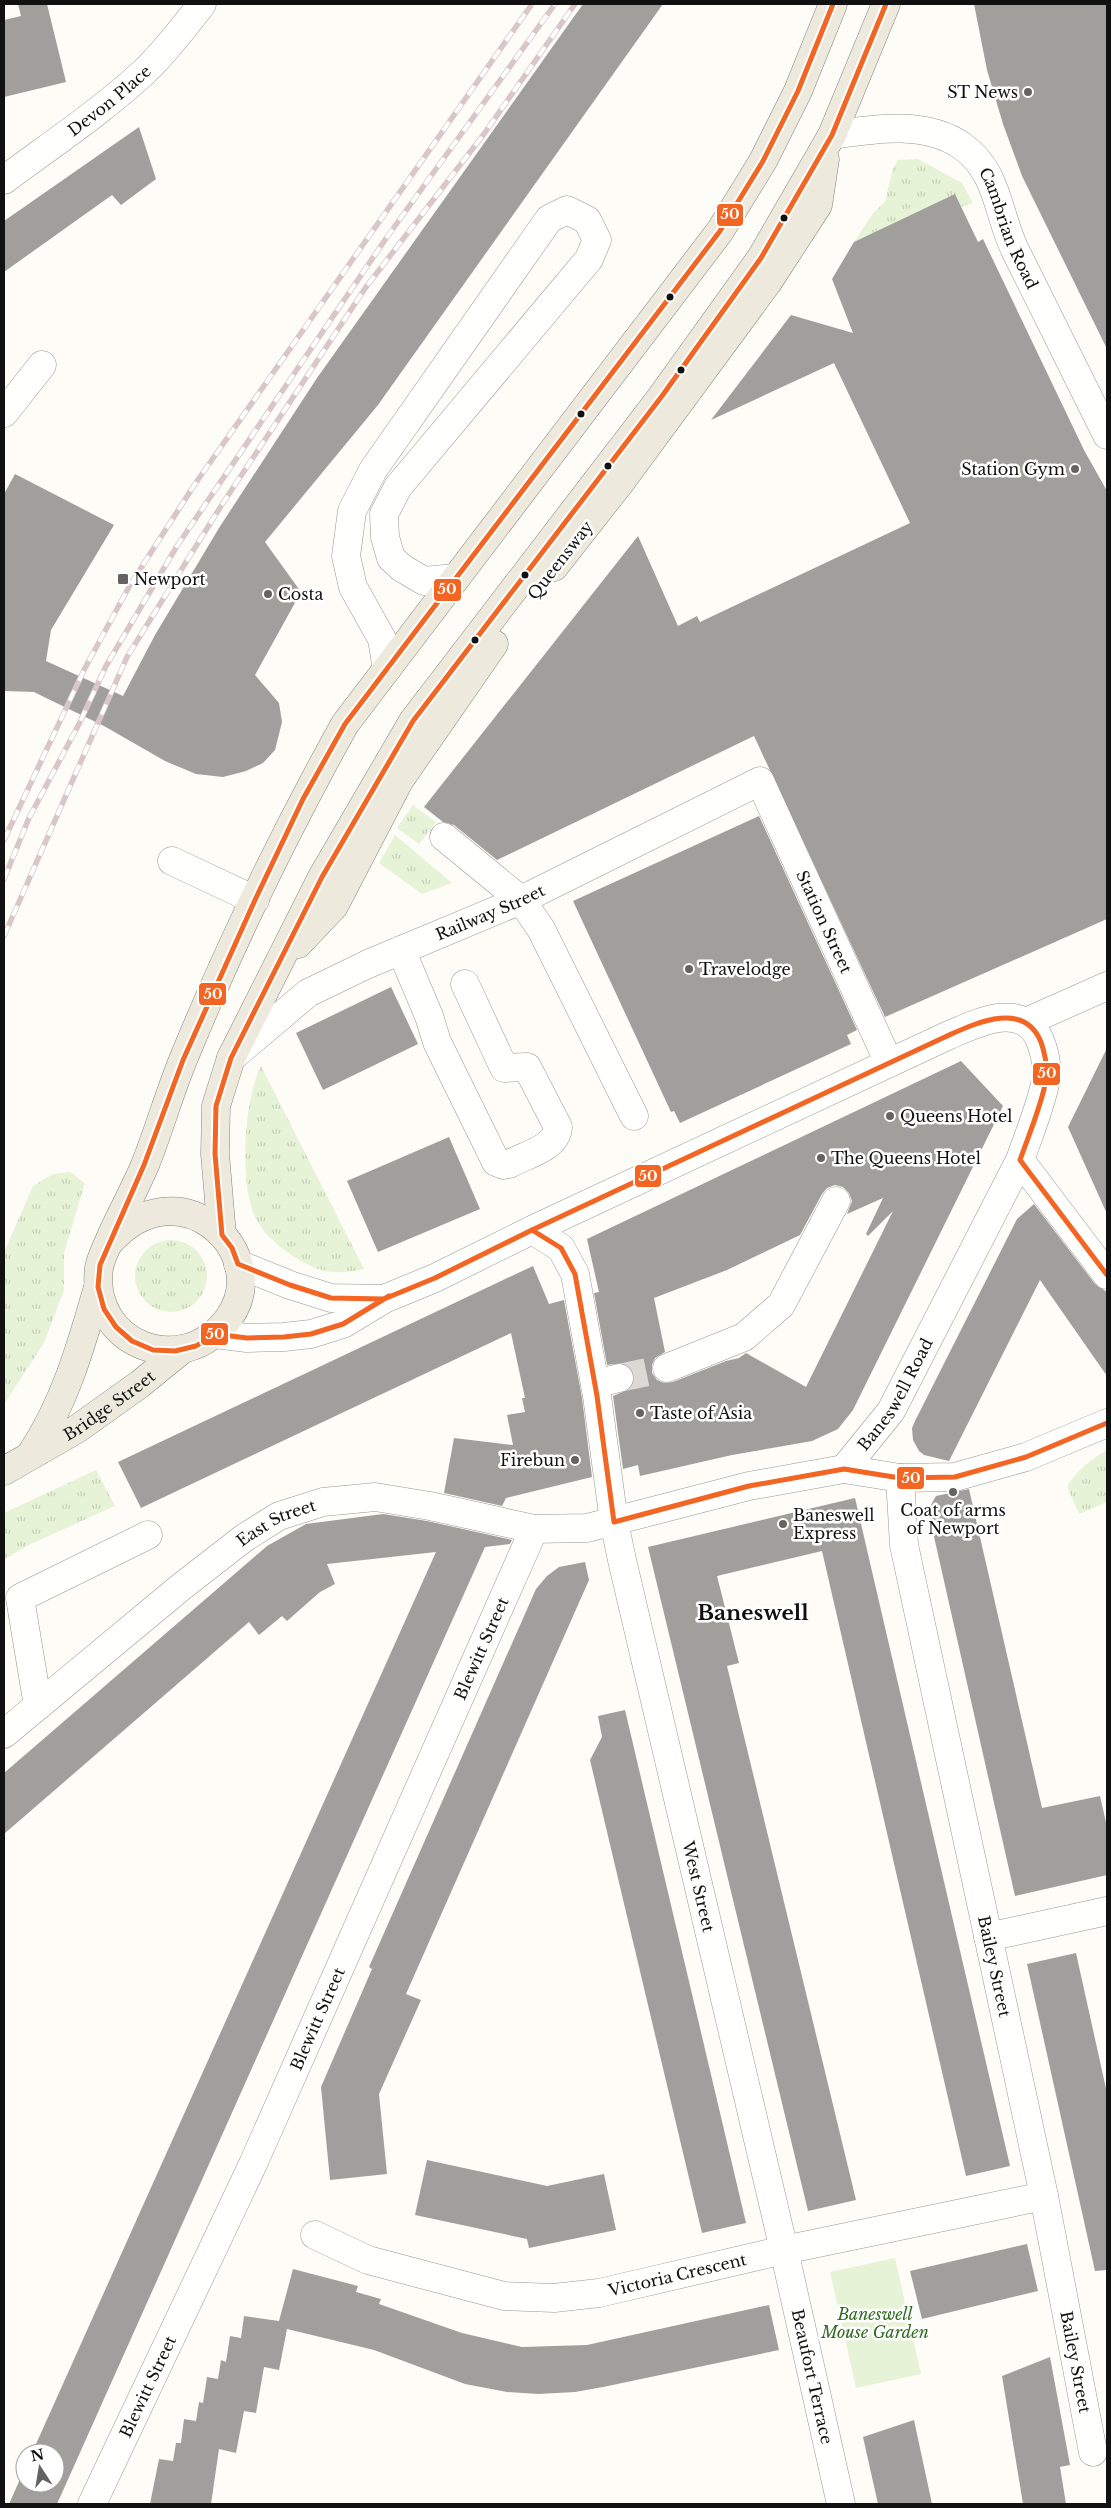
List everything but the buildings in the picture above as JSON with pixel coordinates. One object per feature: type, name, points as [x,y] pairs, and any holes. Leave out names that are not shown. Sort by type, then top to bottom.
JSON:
[{"type":"main road","name":"Queensway","points":[[108,1244],[122,1228],[141,1216],[162,1210],[185,1212],[206,1220],[222,1234],[232,1248],[238,1264],[238,1296],[230,1317],[215,1334],[196,1346],[175,1351],[153,1350],[132,1342],[116,1328],[104,1309],[98,1287],[100,1265],[108,1244],[144,1165],[183,1060],[255,900],[304,799],[336,741],[455,578],[720,230],[763,161],[798,91],[833,4]]},
{"type":"main road","name":"Queensway","points":[[222,1234],[215,1154],[216,1106],[230,1058],[322,877],[413,721],[662,396],[761,258],[830,140],[886,4]]},
{"type":"main road","name":"Bridge Street","points":[[30,1455],[48,1429],[73,1374],[98,1287]]},
{"type":"main road","name":"Bridge Street","points":[[4,1471],[77,1429],[140,1384],[183,1349]]},
{"type":"street","name":"Devon Place","points":[[4,180],[106,104],[145,71],[173,42],[202,4]]},
{"type":"street","name":"Cambrian Road","points":[[830,140],[885,128],[918,131],[940,136],[961,145],[974,156],[987,171],[994,186],[1014,249],[1107,435]]},
{"type":"street","points":[[387,669],[382,639],[353,587],[346,556],[352,511],[373,470],[549,219],[567,210],[588,220],[597,240],[589,259],[398,487],[384,514],[385,538],[391,558],[402,568],[424,581],[455,578]]},
{"type":"street","points":[[4,413],[42,365]]},
{"type":"street","name":"Railway Street","points":[[230,1058],[308,992],[400,950],[521,900],[760,781]]},
{"type":"street","name":"Station Street","points":[[760,781],[889,1063]]},
{"type":"street","points":[[444,837],[521,900],[541,929],[634,1116]]},
{"type":"street","points":[[172,861],[255,900]]},
{"type":"street","points":[[400,950],[429,1016],[437,1042],[496,1162],[503,1165],[509,1164],[553,1142],[558,1135],[558,1127],[527,1067],[504,1068],[465,984]]},
{"type":"street","points":[[215,1334],[247,1338],[284,1338],[311,1334],[343,1324],[384,1299],[435,1278],[532,1230],[982,1021],[1012,1017],[1026,1022],[1107,986]]},
{"type":"street","name":"Baneswell Road","points":[[844,1468],[891,1411],[1020,1160],[1043,1088],[1047,1064],[1044,1049],[1036,1033],[1026,1022]]},
{"type":"street","points":[[1020,1160],[1107,1275]]},
{"type":"street","points":[[667,1368],[744,1338],[781,1305],[836,1200]]},
{"type":"street","name":"West Street","points":[[532,1230],[561,1248],[575,1274],[607,1381],[614,1522],[784,2250]]},
{"type":"street","points":[[238,1264],[290,1285],[332,1298],[384,1299]]},
{"type":"street","points":[[614,1522],[749,1486],[844,1468],[900,1478],[955,1477],[1026,1457],[1107,1423]]},
{"type":"street","name":"Bailey Street","points":[[900,1478],[904,1545],[1044,2196],[1093,2452]]},
{"type":"street","name":"East Street","points":[[4,1734],[180,1587],[244,1538],[279,1516],[323,1502],[375,1497],[430,1506],[534,1529],[587,1528],[614,1522]]},
{"type":"street","name":"Blewitt Street","points":[[92,2504],[253,2164],[534,1529]]},
{"type":"street","points":[[38,1706],[20,1598],[148,1535]]},
{"type":"street","points":[[988,1937],[1107,1911]]},
{"type":"street","name":"Victoria Crescent","points":[[315,2235],[368,2260],[504,2296],[554,2298],[599,2294],[784,2250],[1044,2196]]},
{"type":"street","name":"Beaufort Terrace","points":[[784,2250],[840,2504]]},
{"type":"green space","points":[[918,159],[962,183],[973,203],[854,242],[873,213],[885,202],[893,168],[898,160]]},
{"type":"green space","points":[[413,805],[436,822],[419,844],[397,828]]},
{"type":"green space","points":[[395,835],[452,883],[422,894],[379,863]]},
{"type":"green space","points":[[261,1066],[364,1269],[349,1272],[333,1272],[313,1267],[284,1250],[266,1234],[255,1217],[250,1202],[245,1163],[247,1119],[255,1081]]},
{"type":"green space","points":[[70,1172],[85,1183],[64,1253],[64,1290],[44,1343],[4,1404],[4,1252],[33,1186],[53,1174]]},
{"type":"green space","points":[[171,1240],[191,1246],[201,1256],[207,1276],[201,1296],[191,1306],[171,1312],[151,1306],[141,1296],[135,1276],[141,1256],[151,1246]]},
{"type":"green space","points":[[1107,1450],[1107,1502],[1079,1514],[1067,1486],[1085,1465]]},
{"type":"green space","points":[[96,1470],[115,1506],[31,1544],[4,1559],[4,1513]]},
{"type":"green space","name":"Baneswell Mouse Garden","points":[[895,2258],[921,2374],[856,2388],[830,2272]]},
{"type":"tunnel","points":[[619,1378],[667,1368]]},
{"type":"railway","points":[[4,840],[85,668],[130,585],[195,484],[532,4]]},
{"type":"railway","points":[[4,879],[29,818],[79,724],[106,666],[177,546],[387,237],[555,4]]},
{"type":"railway","points":[[4,936],[127,657],[221,506],[366,287],[484,134],[575,4]]},
{"type":"transit line","name":"50","points":[[833,4],[798,91],[763,161],[720,231],[345,724],[303,799],[183,1060],[144,1165],[100,1265],[98,1287],[104,1309],[116,1327],[132,1341],[153,1350],[175,1351],[196,1346],[215,1334],[247,1338],[311,1334],[343,1324],[384,1299],[435,1278],[532,1230],[947,1036],[985,1021],[999,1018],[1011,1018],[1023,1022],[1033,1029],[1041,1042],[1045,1056],[1046,1080],[1020,1160],[1107,1275]]},
{"type":"transit line","name":"50","points":[[389,1296],[384,1299],[331,1298],[290,1285],[238,1264],[232,1248],[222,1235],[215,1154],[216,1106],[231,1058],[322,877],[413,721],[662,396],[761,258],[832,135],[886,4]]},
{"type":"transit line","name":"50","points":[[532,1230],[561,1248],[575,1274],[597,1396],[614,1522],[749,1486],[844,1469],[900,1478],[955,1477],[1026,1457],[1107,1423]]},
{"type":"place","name":"ST News","points":[[1028,92]]},
{"type":"place","name":"Station Gym","points":[[1075,469]]},
{"type":"place","name":"Newport","points":[[123,579]]},
{"type":"place","name":"Costa","points":[[268,594]]},
{"type":"place","name":"Travelodge","points":[[689,969]]},
{"type":"place","name":"Queens Hotel","points":[[890,1116]]},
{"type":"place","name":"The Queens Hotel","points":[[821,1158]]},
{"type":"place","name":"Taste of Asia","points":[[640,1413]]},
{"type":"place","name":"Firebun","points":[[575,1460]]},
{"type":"place","name":"Coat of arms of Newport","points":[[953,1492]]},
{"type":"place","name":"Baneswell Express","points":[[783,1524]]},
{"type":"district","name":"Baneswell","points":[[753,1613]]}]
